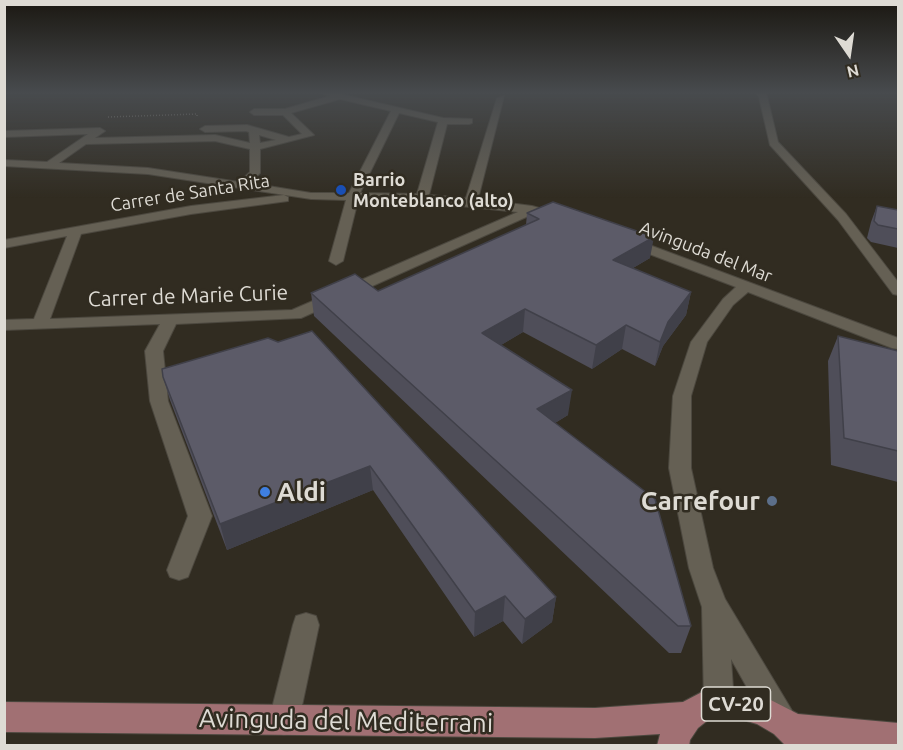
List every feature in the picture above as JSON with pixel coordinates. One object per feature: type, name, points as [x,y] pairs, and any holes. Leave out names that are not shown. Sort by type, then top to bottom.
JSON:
[{"type":"main road","name":"CV-20","points":[[673,746],[675,734],[687,717],[702,707],[719,703],[740,704],[755,708],[795,733],[898,738]]},
{"type":"main road","name":"Avinguda del Mediterrani","points":[[4,717],[595,723],[687,717]]},
{"type":"street","points":[[4,134],[247,128],[289,140]]},
{"type":"street","points":[[85,141],[215,138],[255,147],[309,135],[302,128]]},
{"type":"street","points":[[336,261],[353,196],[385,128]]},
{"type":"street","points":[[422,198],[441,128]]},
{"type":"street","points":[[471,202],[492,128]]},
{"type":"street","points":[[770,128],[773,143],[842,218],[898,291]]},
{"type":"street","points":[[154,130],[172,139]]},
{"type":"street","points":[[48,166],[98,131]]},
{"type":"street","points":[[242,185],[255,173],[254,131]]},
{"type":"street","points":[[4,163],[147,171],[311,196],[422,198],[471,202],[532,210],[569,220]]},
{"type":"street","name":"Carrer de Santa Rita","points":[[4,244],[191,210],[311,196]]},
{"type":"street","name":"Carrer de Marie Curie","points":[[4,325],[295,315],[532,210]]},
{"type":"street","points":[[40,323],[76,231]]},
{"type":"street","name":"Avinguda del Mar","points":[[612,235],[898,344]]},
{"type":"street","points":[[746,286],[728,302],[699,342],[682,396],[680,468],[701,568],[713,604],[795,733]]},
{"type":"street","points":[[171,319],[154,351],[159,401],[200,516],[179,570]]},
{"type":"street","points":[[713,604],[719,703]]},
{"type":"street","points":[[284,720],[306,625]]},
{"type":"building","points":[[553,202],[654,237],[613,260],[691,292],[668,322],[660,342],[626,325],[596,345],[525,309],[482,333],[572,390],[537,409],[655,499],[691,626],[678,626],[311,293],[355,274],[378,291],[539,219],[527,213]]},
{"type":"building","points":[[877,206],[898,210],[898,229],[878,225],[874,221]]},
{"type":"building","points":[[312,331],[556,597],[525,619],[505,596],[475,612],[370,466],[220,524],[163,377],[162,369],[268,338],[278,342]]},
{"type":"building","points":[[838,336],[898,351],[898,451],[844,438]]},
{"type":"place","name":"Barrio Monteblanco (alto)","points":[[341,190]]},
{"type":"place","name":"Aldi","points":[[265,492]]},
{"type":"place","name":"Carrefour","points":[[772,501]]}]
